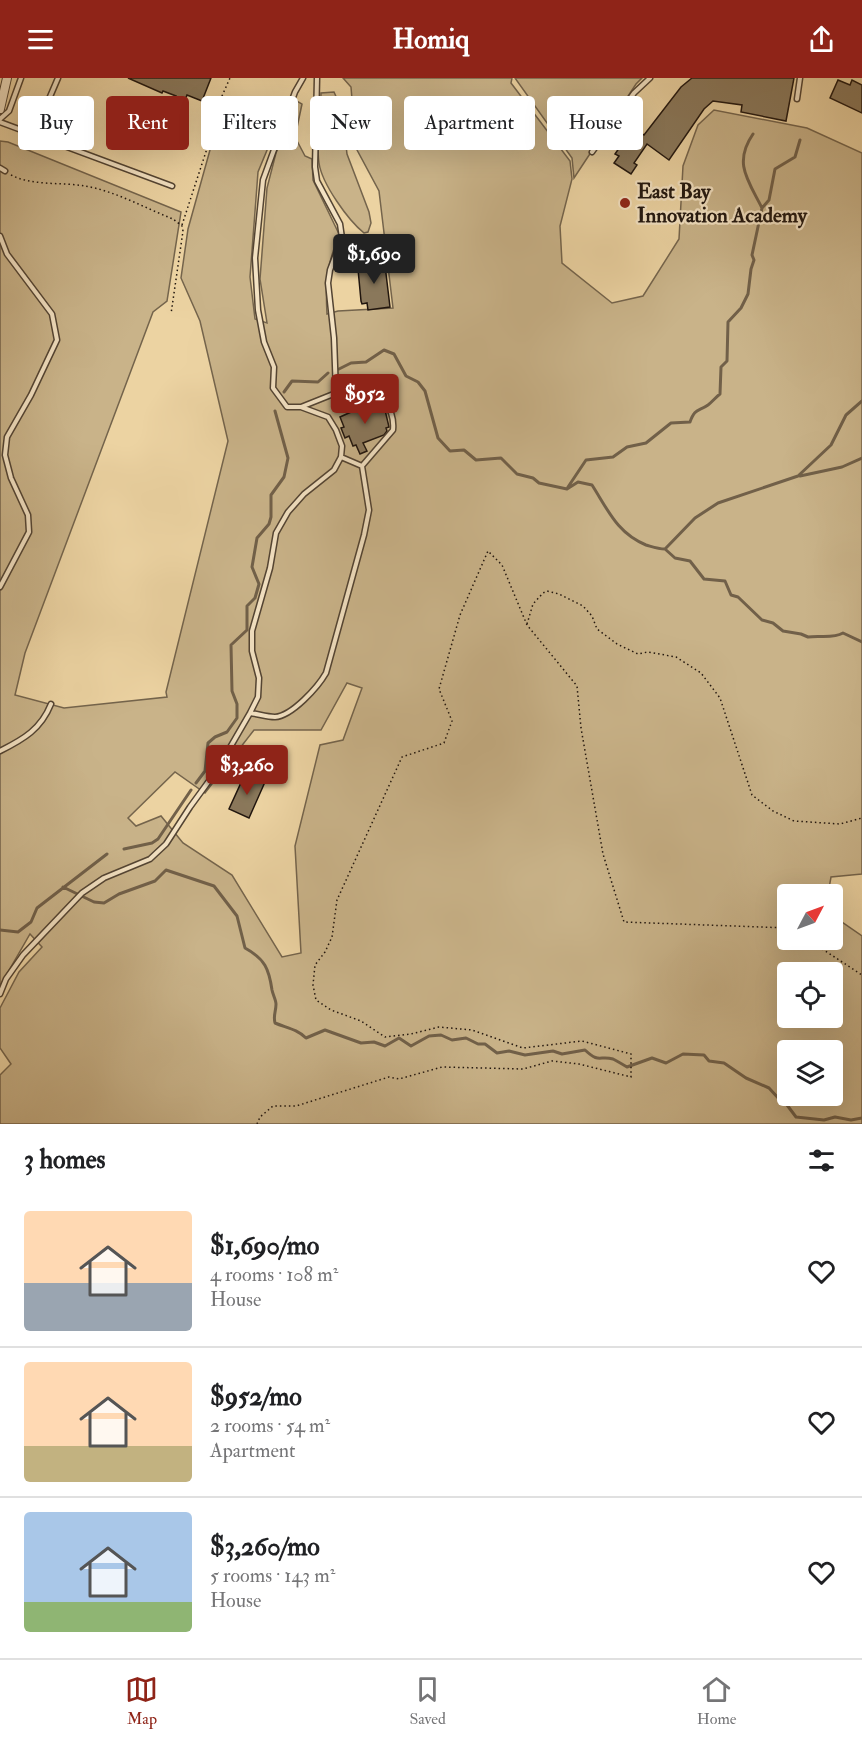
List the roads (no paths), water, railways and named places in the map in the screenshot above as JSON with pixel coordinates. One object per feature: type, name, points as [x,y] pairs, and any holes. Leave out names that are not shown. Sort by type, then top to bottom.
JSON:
[{"type":"street","points":[[0,109],[7,78]]},
{"type":"lane","points":[[18,127],[0,120],[9,111],[21,78]]},
{"type":"lane","points":[[50,96],[58,78]]},
{"type":"lane","points":[[250,713],[274,717],[286,714],[314,690],[326,673],[369,510],[362,466],[393,430],[394,423],[390,410],[380,395],[369,389],[360,388],[336,393],[301,406],[287,407],[273,388],[274,367],[264,342],[258,310],[255,258],[263,180],[295,92],[303,78]]},
{"type":"lane","points":[[317,78],[315,167],[317,181],[340,224],[342,238],[330,270],[328,283],[334,338],[336,393]]},
{"type":"lane","points":[[591,152],[634,93],[650,78]]},
{"type":"lane","points":[[797,99],[800,78]]},
{"type":"lane","points":[[76,150],[172,186]]},
{"type":"lane","points":[[0,168],[5,171]]},
{"type":"lane","points":[[0,236],[7,254],[52,314],[57,340],[31,395],[7,437],[5,455],[11,478],[27,515],[29,532],[0,587]]},
{"type":"lane","points":[[0,994],[6,979],[23,955],[82,893],[104,878],[150,859],[166,844],[217,770],[250,713],[258,697],[259,678],[252,651],[252,631],[270,568],[276,533],[288,512],[303,494],[334,470],[341,457],[342,446],[328,417],[301,406]]},
{"type":"lane","points":[[341,457],[362,466]]},
{"type":"lane","points":[[0,751],[33,732],[51,704]]},
{"type":"waterway","points":[[753,134],[747,144],[743,163],[748,180],[762,208]]},
{"type":"waterway","points":[[568,487],[586,460],[613,457],[627,447],[646,443],[671,423],[690,422],[695,412],[708,405],[720,394],[721,367],[727,361],[728,322],[741,308],[748,294],[754,260],[752,255],[762,208],[769,200],[775,169],[795,157],[800,140]]},
{"type":"waterway","points":[[339,369],[351,363],[366,362],[384,350],[394,354],[406,376],[418,382],[425,391],[438,438],[450,451],[464,450],[476,460],[501,458],[517,474],[533,478],[539,483],[567,489],[578,482],[592,485],[608,512],[628,534],[646,545],[665,549],[675,558],[690,561],[704,579],[725,581],[731,595],[738,597],[762,620],[773,623],[783,631],[808,637],[835,636],[843,633],[862,642]]},
{"type":"waterway","points":[[284,392],[292,381],[318,382],[328,373]]},
{"type":"waterway","points":[[665,549],[695,518],[718,503],[798,476],[831,445],[846,415],[862,401]]},
{"type":"waterway","points":[[196,783],[205,771],[208,743],[227,732],[237,718],[237,704],[232,691],[231,645],[247,630],[247,606],[255,598],[259,584],[252,567],[257,538],[269,524],[271,495],[284,477],[288,458],[275,411]]},
{"type":"waterway","points":[[800,476],[842,467],[862,458]]},
{"type":"waterway","points":[[124,849],[152,843],[158,839],[191,790]]},
{"type":"waterway","points":[[0,930],[18,932],[31,922],[37,908],[107,854]]},
{"type":"waterway","points":[[63,887],[94,902],[104,903],[119,894],[155,881],[166,870],[214,886],[237,916],[245,948],[265,965],[276,1002],[275,1023],[306,1038],[325,1030],[361,1043],[374,1042],[385,1046],[399,1038],[411,1046],[429,1036],[441,1035],[452,1040],[466,1038],[478,1044],[485,1044],[497,1053],[509,1051],[525,1055],[553,1051],[562,1054],[585,1050],[594,1057],[613,1059],[627,1067],[652,1058],[666,1063],[683,1054],[704,1055],[709,1061],[724,1063],[746,1078],[769,1088],[796,1117],[824,1120],[835,1117],[851,1120],[862,1118]]},
{"type":"place","name":"East Bay Innovation Academy","points":[[625,203]]}]
